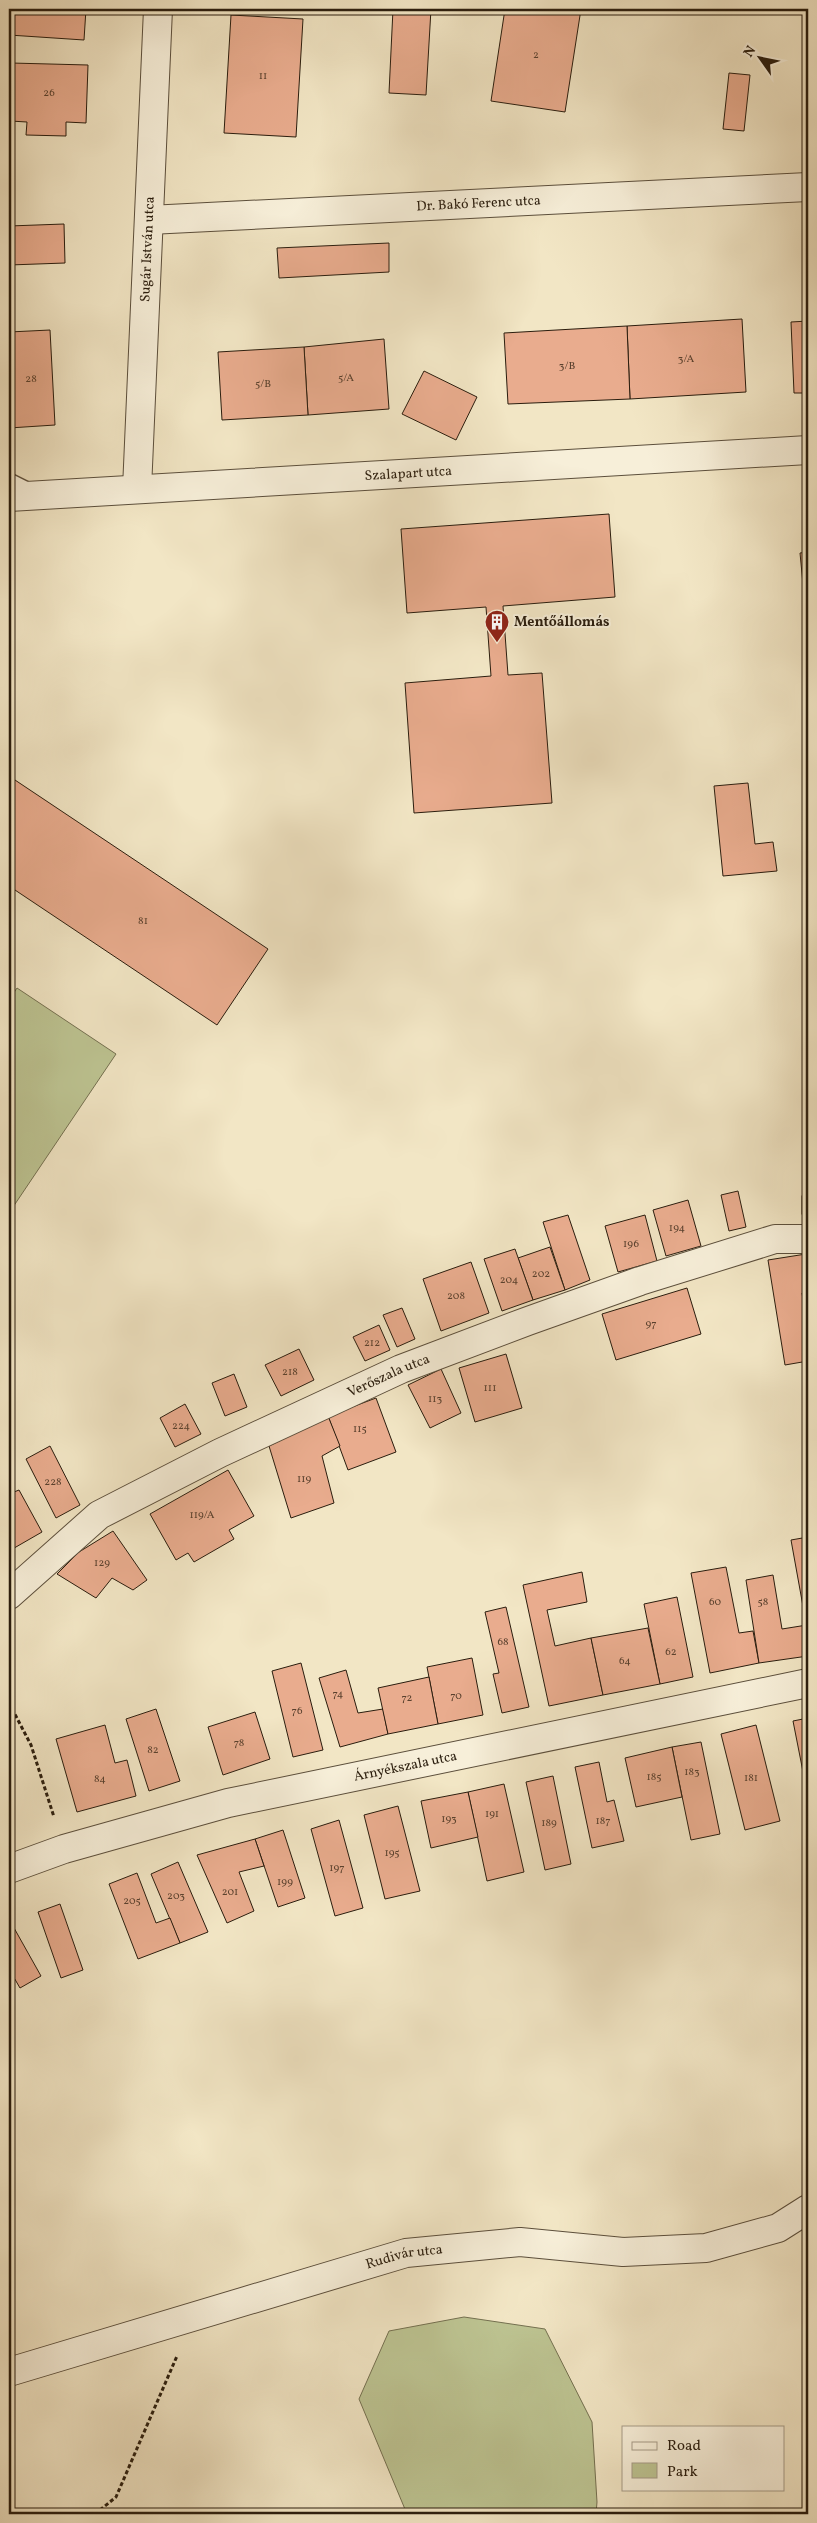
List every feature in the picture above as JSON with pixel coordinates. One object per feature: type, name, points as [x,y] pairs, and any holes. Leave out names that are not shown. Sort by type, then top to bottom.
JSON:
[{"type":"street","name":"Sugár István utca","points":[[137,489],[158,9]]},
{"type":"street","name":"Dr. Bakó Ferenc utca","points":[[149,220],[808,186]]},
{"type":"street","name":"Szalapart utca","points":[[9,497],[808,450]]},
{"type":"street","name":"Verőszala utca","points":[[9,1595],[99,1515],[220,1453],[401,1369],[528,1320],[649,1279],[775,1239],[808,1239]]},
{"type":"street","name":"Árnyékszala utca","points":[[9,1869],[64,1849],[228,1803],[808,1683]]},
{"type":"street","name":"Rudivár utca","points":[[9,2372],[196,2314],[406,2253],[520,2242],[623,2252],[706,2248],[778,2228],[808,2209]]},
{"type":"lane","points":[[9,481],[39,496]]},
{"type":"path","points":[[9,1703],[31,1745],[64,1849]]},
{"type":"path","points":[[95,2514],[116,2497],[196,2314]]},
{"type":"green space","points":[[17,988],[116,1054],[9,1213],[9,1000]]},
{"type":"green space","points":[[464,2317],[545,2329],[592,2422],[597,2502],[596,2514],[407,2514],[359,2399],[389,2331]]},
{"type":"building","points":[[9,9],[86,9],[84,40],[9,35]]},
{"type":"building","points":[[393,9],[431,9],[426,95],[389,93]]},
{"type":"building","points":[[505,9],[581,9],[565,112],[491,101]]},
{"type":"building","points":[[231,15],[303,19],[296,137],[224,133]]},
{"type":"building","points":[[11,63],[88,65],[86,123],[66,122],[66,136],[26,135],[27,122],[10,121]]},
{"type":"building","points":[[729,73],[750,75],[744,131],[723,129]]},
{"type":"building","points":[[64,224],[65,263],[9,265],[9,226]]},
{"type":"building","points":[[389,243],[389,272],[279,278],[277,248]]},
{"type":"building","points":[[742,319],[746,392],[630,399],[627,326]]},
{"type":"building","points":[[808,321],[808,393],[794,393],[791,322]]},
{"type":"building","points":[[627,326],[630,399],[508,404],[504,333]]},
{"type":"building","points":[[50,330],[55,425],[9,428],[9,332]]},
{"type":"building","points":[[384,339],[389,409],[308,415],[304,347]]},
{"type":"building","points":[[304,347],[308,415],[222,420],[218,352]]},
{"type":"building","points":[[424,371],[477,397],[456,440],[402,414]]},
{"type":"building","name":"Mentőállomás","points":[[609,514],[615,597],[503,606],[508,675],[542,673],[552,803],[414,813],[405,683],[491,676],[486,607],[407,613],[401,529]]},
{"type":"building","points":[[808,552],[808,636],[800,553]]},
{"type":"building","points":[[9,776],[268,949],[217,1025],[9,886]]},
{"type":"building","points":[[748,783],[755,844],[773,842],[777,871],[723,876],[714,786]]},
{"type":"building","points":[[738,1191],[746,1227],[729,1231],[721,1195]]},
{"type":"building","points":[[802,1196],[808,1196],[808,1214],[802,1214]]},
{"type":"building","points":[[688,1200],[701,1246],[666,1256],[653,1210]]},
{"type":"building","points":[[568,1215],[590,1280],[565,1290],[543,1222]]},
{"type":"building","points":[[645,1215],[657,1261],[618,1272],[605,1226]]},
{"type":"building","points":[[550,1247],[565,1290],[533,1300],[518,1258]]},
{"type":"building","points":[[515,1249],[533,1300],[502,1311],[484,1259]]},
{"type":"building","points":[[806,1254],[808,1292],[802,1293],[808,1332],[808,1361],[785,1365],[768,1260]]},
{"type":"building","points":[[471,1262],[489,1313],[441,1331],[423,1279]]},
{"type":"building","points":[[687,1288],[701,1334],[616,1360],[602,1314]]},
{"type":"building","points":[[402,1308],[415,1339],[397,1347],[383,1315]]},
{"type":"building","points":[[379,1325],[390,1350],[365,1361],[353,1337]]},
{"type":"building","points":[[299,1349],[314,1380],[281,1396],[265,1365]]},
{"type":"building","points":[[506,1354],[522,1408],[475,1422],[459,1368]]},
{"type":"building","points":[[441,1369],[461,1413],[430,1428],[408,1385]]},
{"type":"building","points":[[234,1374],[247,1407],[225,1416],[212,1383]]},
{"type":"building","points":[[376,1398],[396,1452],[348,1470],[328,1416]]},
{"type":"building","points":[[185,1404],[201,1434],[175,1447],[160,1418]]},
{"type":"building","points":[[328,1416],[340,1446],[322,1456],[334,1503],[291,1518],[269,1446]]},
{"type":"building","points":[[50,1446],[80,1505],[56,1518],[26,1459]]},
{"type":"building","points":[[228,1470],[254,1516],[229,1530],[234,1539],[194,1562],[188,1553],[176,1560],[150,1514]]},
{"type":"building","points":[[19,1490],[42,1532],[9,1551],[9,1494]]},
{"type":"building","points":[[113,1531],[147,1580],[133,1590],[112,1578],[96,1598],[57,1574],[79,1552]]},
{"type":"building","points":[[808,1537],[808,1634],[791,1540]]},
{"type":"building","points":[[726,1567],[739,1633],[753,1631],[759,1663],[710,1673],[691,1573]]},
{"type":"building","points":[[582,1572],[587,1602],[547,1610],[555,1646],[591,1638],[603,1695],[549,1706],[523,1585]]},
{"type":"building","points":[[773,1575],[782,1629],[807,1625],[808,1656],[759,1663],[746,1580]]},
{"type":"building","points":[[677,1597],[693,1677],[660,1684],[644,1604]]},
{"type":"building","points":[[506,1607],[529,1707],[502,1713],[493,1674],[499,1673],[485,1612]]},
{"type":"building","points":[[648,1628],[660,1684],[603,1695],[591,1638]]},
{"type":"building","points":[[472,1658],[483,1715],[438,1724],[427,1667]]},
{"type":"building","points":[[301,1663],[323,1750],[293,1757],[272,1671]]},
{"type":"building","points":[[346,1670],[358,1713],[383,1709],[388,1734],[340,1747],[319,1678]]},
{"type":"building","points":[[429,1677],[438,1724],[388,1734],[378,1688]]},
{"type":"building","points":[[156,1709],[180,1781],[149,1791],[126,1719]]},
{"type":"building","points":[[255,1712],[270,1759],[223,1775],[208,1727]]},
{"type":"building","points":[[808,1718],[808,1787],[806,1787],[793,1721]]},
{"type":"building","points":[[105,1725],[115,1763],[127,1760],[136,1796],[77,1812],[56,1739]]},
{"type":"building","points":[[756,1725],[780,1821],[745,1830],[721,1734]]},
{"type":"building","points":[[701,1742],[720,1834],[691,1840],[672,1747]]},
{"type":"building","points":[[672,1747],[682,1797],[636,1807],[625,1758]]},
{"type":"building","points":[[599,1762],[607,1802],[614,1800],[624,1841],[592,1848],[575,1767]]},
{"type":"building","points":[[553,1776],[571,1864],[545,1870],[526,1782]]},
{"type":"building","points":[[504,1784],[524,1872],[487,1881],[468,1792]]},
{"type":"building","points":[[468,1792],[478,1837],[431,1848],[421,1801]]},
{"type":"building","points":[[398,1806],[420,1891],[385,1899],[364,1815]]},
{"type":"building","points":[[339,1820],[363,1908],[335,1916],[311,1829]]},
{"type":"building","points":[[283,1830],[305,1898],[278,1907],[255,1839]]},
{"type":"building","points":[[255,1839],[264,1866],[239,1872],[254,1911],[227,1923],[197,1855]]},
{"type":"building","points":[[178,1862],[208,1932],[180,1943],[151,1874]]},
{"type":"building","points":[[137,1873],[156,1923],[170,1918],[180,1943],[138,1959],[109,1884]]},
{"type":"building","points":[[60,1904],[83,1970],[61,1978],[38,1912]]},
{"type":"building","points":[[9,1919],[41,1976],[20,1988],[9,1969]]},
{"type":"place","name":"Mentőállomás","points":[[497,643]]}]
